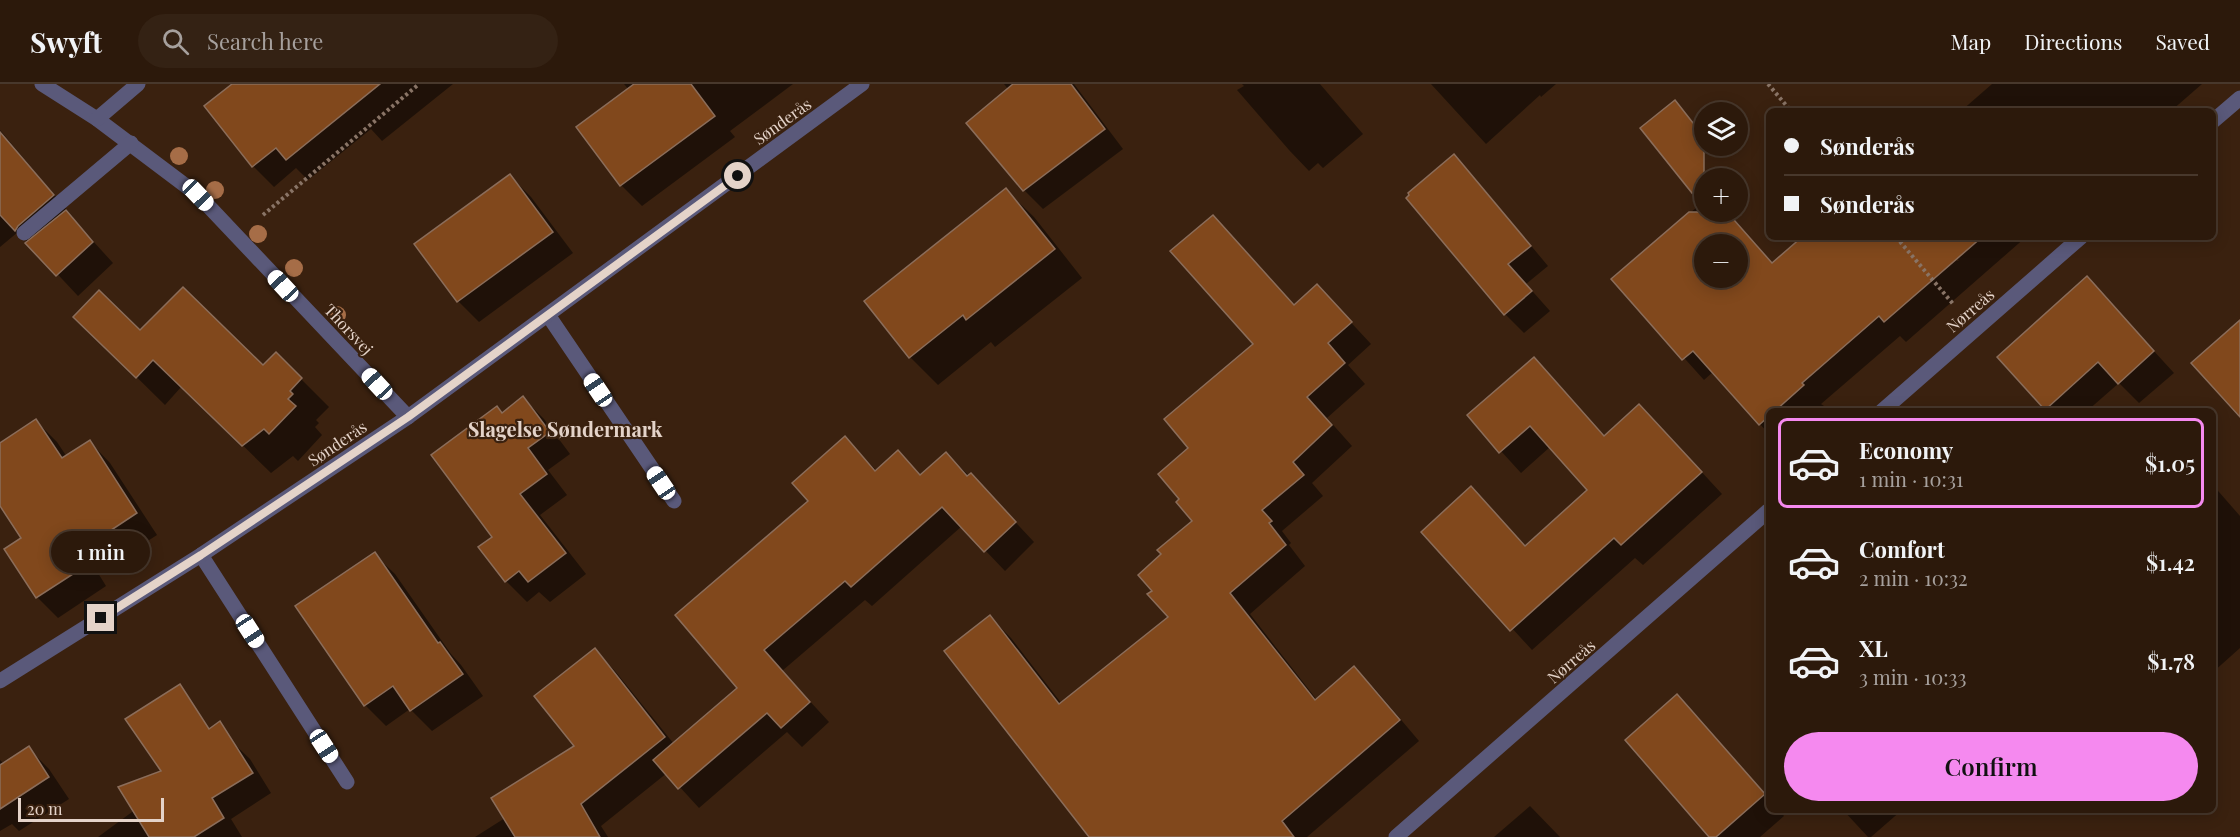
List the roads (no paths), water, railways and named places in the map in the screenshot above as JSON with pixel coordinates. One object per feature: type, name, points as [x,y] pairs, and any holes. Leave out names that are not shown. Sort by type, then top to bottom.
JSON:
[{"type":"street","name":"Thorsvej","points":[[42,84],[97,118],[198,195],[408,417]]},
{"type":"street","points":[[97,118],[138,84]]},
{"type":"street","name":"Sønderås","points":[[0,681],[201,555],[408,417],[862,84]]},
{"type":"street","points":[[2216,119],[2240,98]]},
{"type":"street","points":[[24,233],[131,143]]},
{"type":"street","name":"Nørreås","points":[[1885,408],[2078,240]]},
{"type":"street","points":[[548,315],[674,501]]},
{"type":"street","name":"Nørreås","points":[[1396,837],[1766,513]]},
{"type":"street","points":[[201,555],[347,782]]},
{"type":"district","name":"Slagelse Søndermark","points":[[565,428]]}]
